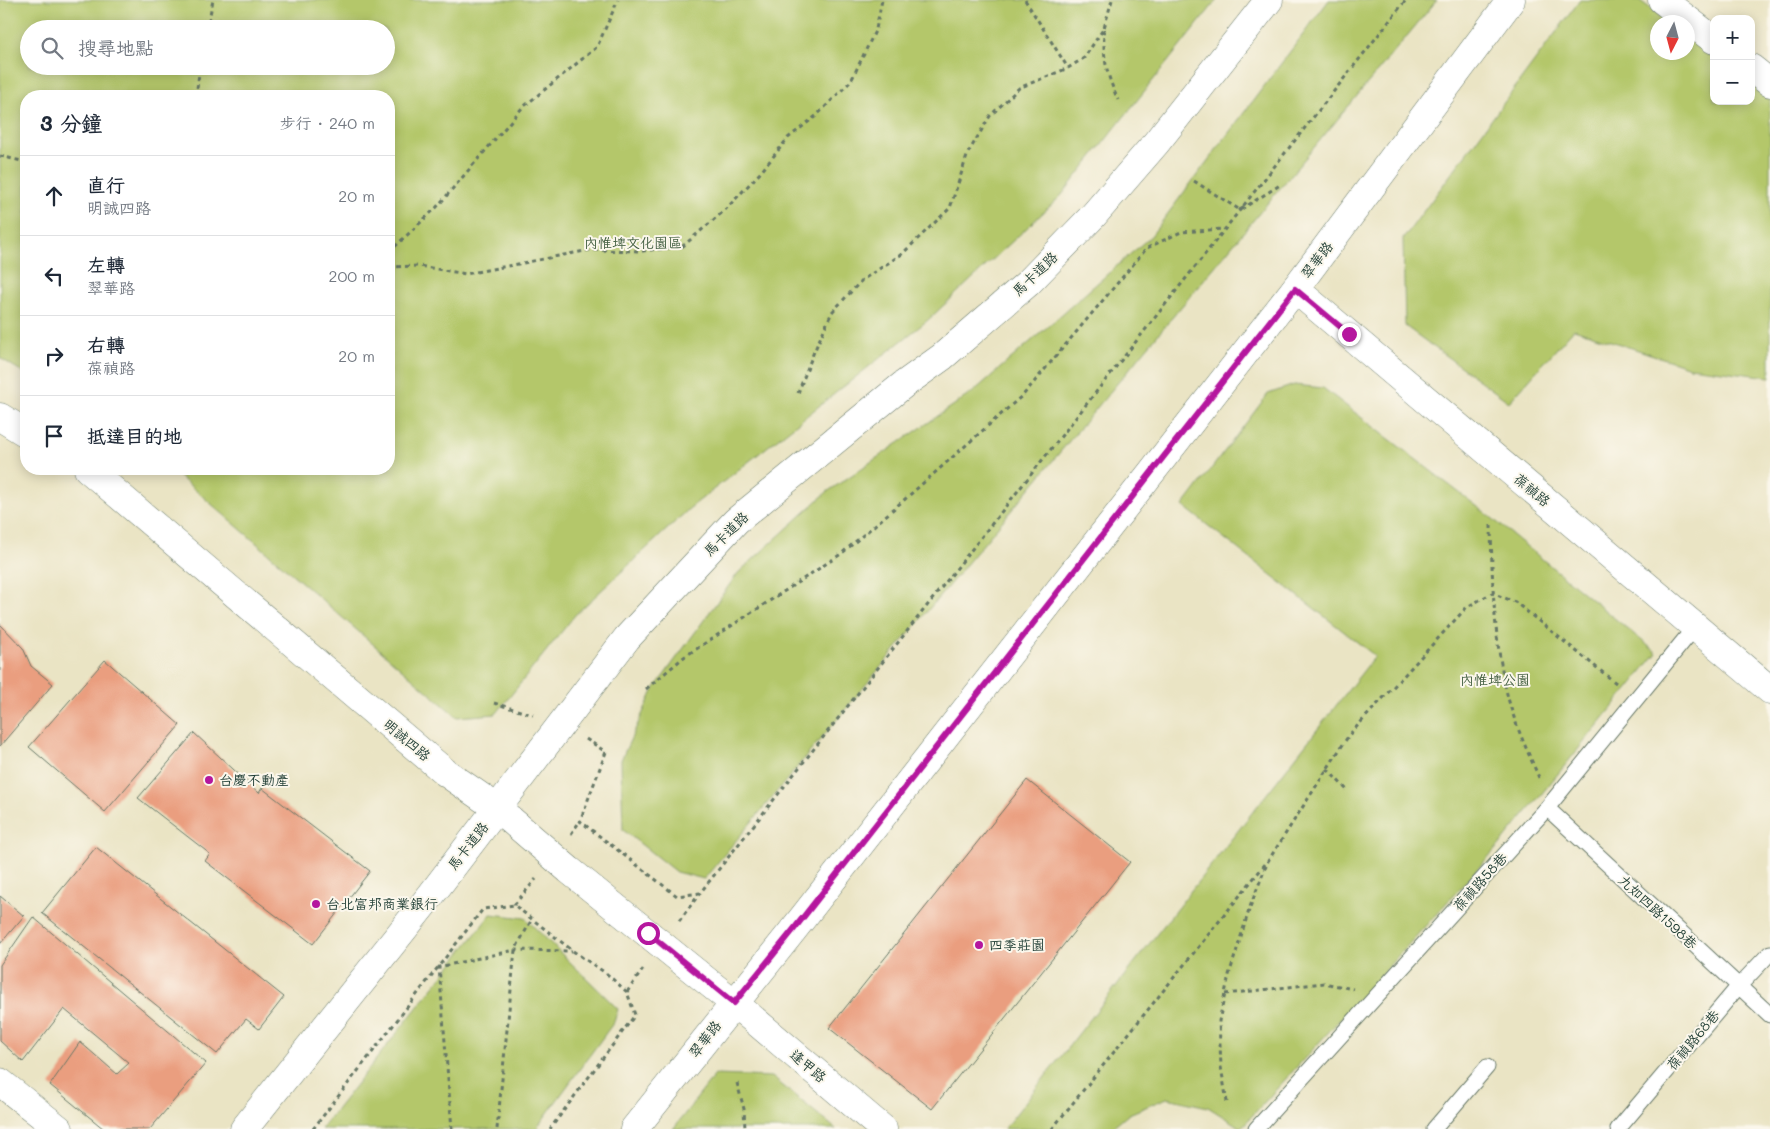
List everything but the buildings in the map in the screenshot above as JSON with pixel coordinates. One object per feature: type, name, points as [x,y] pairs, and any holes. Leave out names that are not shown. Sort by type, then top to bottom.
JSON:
[{"type":"street","name":"馬卡道路","points":[[244,1129],[497,808],[628,638],[736,521],[903,385],[942,356],[1028,283],[1092,218],[1151,149],[1269,0]]},
{"type":"street","name":"翠華路","points":[[634,1129],[794,929],[1295,289],[1511,0]]},
{"type":"street","points":[[1662,0],[1710,37]]},
{"type":"street","points":[[1755,71],[1770,83]]},
{"type":"street","name":"葆禎路","points":[[1295,289],[1770,690]]},
{"type":"street","points":[[0,417],[20,429]]},
{"type":"street","name":"明誠四路","points":[[95,475],[445,772],[497,808],[569,870],[734,1003]]},
{"type":"street","name":"逢甲路","points":[[734,1003],[883,1129]]},
{"type":"street","points":[[0,1082],[59,1129]]},
{"type":"lane","name":"葆禎路58巷","points":[[1256,1129],[1549,806],[1695,627]]},
{"type":"lane","name":"九如四路1598巷","points":[[1549,806],[1738,987],[1770,1015]]},
{"type":"lane","name":"葆禎路68巷","points":[[1618,1129],[1738,987],[1770,953]]},
{"type":"lane","points":[[1434,1129],[1487,1067]]},
{"type":"path","points":[[209,20],[213,0]]},
{"type":"path","points":[[395,246],[436,208],[522,108],[596,47],[618,0]]},
{"type":"path","points":[[395,267],[419,266],[466,274],[590,250],[643,252],[682,246],[726,210],[761,172],[788,138],[816,116],[851,80],[876,29],[882,0]]},
{"type":"path","points":[[1025,0],[1068,68]]},
{"type":"path","points":[[1112,0],[1104,28],[1103,59],[1108,78],[1118,100]]},
{"type":"path","points":[[606,752],[580,821],[677,896],[700,893],[1406,0]]},
{"type":"path","points":[[798,393],[812,354],[832,312],[862,280],[902,254],[950,208],[968,154],[990,116],[1019,88],[1068,68],[1084,58],[1104,28]]},
{"type":"path","points":[[197,90],[199,75]]},
{"type":"path","points":[[0,156],[20,161]]},
{"type":"path","points":[[1194,181],[1240,210]]},
{"type":"path","points":[[1240,210],[1280,185]]},
{"type":"path","points":[[646,690],[684,657],[841,554],[911,494],[1024,394],[1147,248],[1181,232],[1225,229]]},
{"type":"path","points":[[1491,525],[1492,593],[1507,694],[1549,806]]},
{"type":"path","points":[[1052,1129],[1268,861],[1349,735],[1466,606],[1492,593],[1515,602],[1616,683]]},
{"type":"path","points":[[1327,769],[1348,790]]},
{"type":"path","points":[[1227,1102],[1221,1067],[1219,1021],[1250,907],[1268,861]]},
{"type":"path","points":[[314,1129],[484,910],[514,905],[627,992],[635,1015],[550,1129]]},
{"type":"path","points":[[497,1129],[516,950],[532,919]]},
{"type":"path","points":[[439,966],[516,950],[573,951]]},
{"type":"path","points":[[439,966],[452,1129]]},
{"type":"path","points":[[1225,994],[1324,983],[1354,989]]},
{"type":"path","points":[[737,1083],[744,1109],[745,1129]]},
{"type":"green space","name":"內惟埤文化園區","points":[[0,0],[1217,0],[1061,196],[928,320],[690,508],[575,615],[496,714],[457,717],[178,475],[395,475],[395,90],[20,90],[20,370],[0,358]]},
{"type":"green space","points":[[1329,0],[1437,0],[704,879],[676,872],[623,830],[621,760],[654,689],[738,573],[827,492],[973,392],[1151,236]]},
{"type":"green space","points":[[1580,0],[1639,0],[1659,15],[1650,15],[1650,60],[1695,60],[1695,41],[1710,53],[1710,105],[1755,105],[1755,87],[1770,99],[1770,377],[1690,367],[1574,329],[1509,402],[1405,326],[1403,239]]},
{"type":"green space","name":"內惟埤公園","points":[[1294,385],[1323,388],[1487,514],[1657,653],[1503,841],[1241,1128],[1208,1107],[1167,1098],[1129,1114],[1111,1129],[1004,1129],[1375,656],[1183,506],[1268,394]]},
{"type":"green space","points":[[491,914],[525,918],[618,1009],[614,1022],[536,1129],[321,1129]]},
{"type":"green space","points":[[715,1075],[772,1077],[836,1129],[673,1129]]},
{"type":"place","name":"台慶不動產","points":[[209,780]]},
{"type":"place","name":"台北富邦商業銀行","points":[[316,904]]},
{"type":"place","name":"四季莊園","points":[[979,945]]},
{"type":"route","points":[[648,933],[734,1003],[1295,289],[1349,334]]}]
